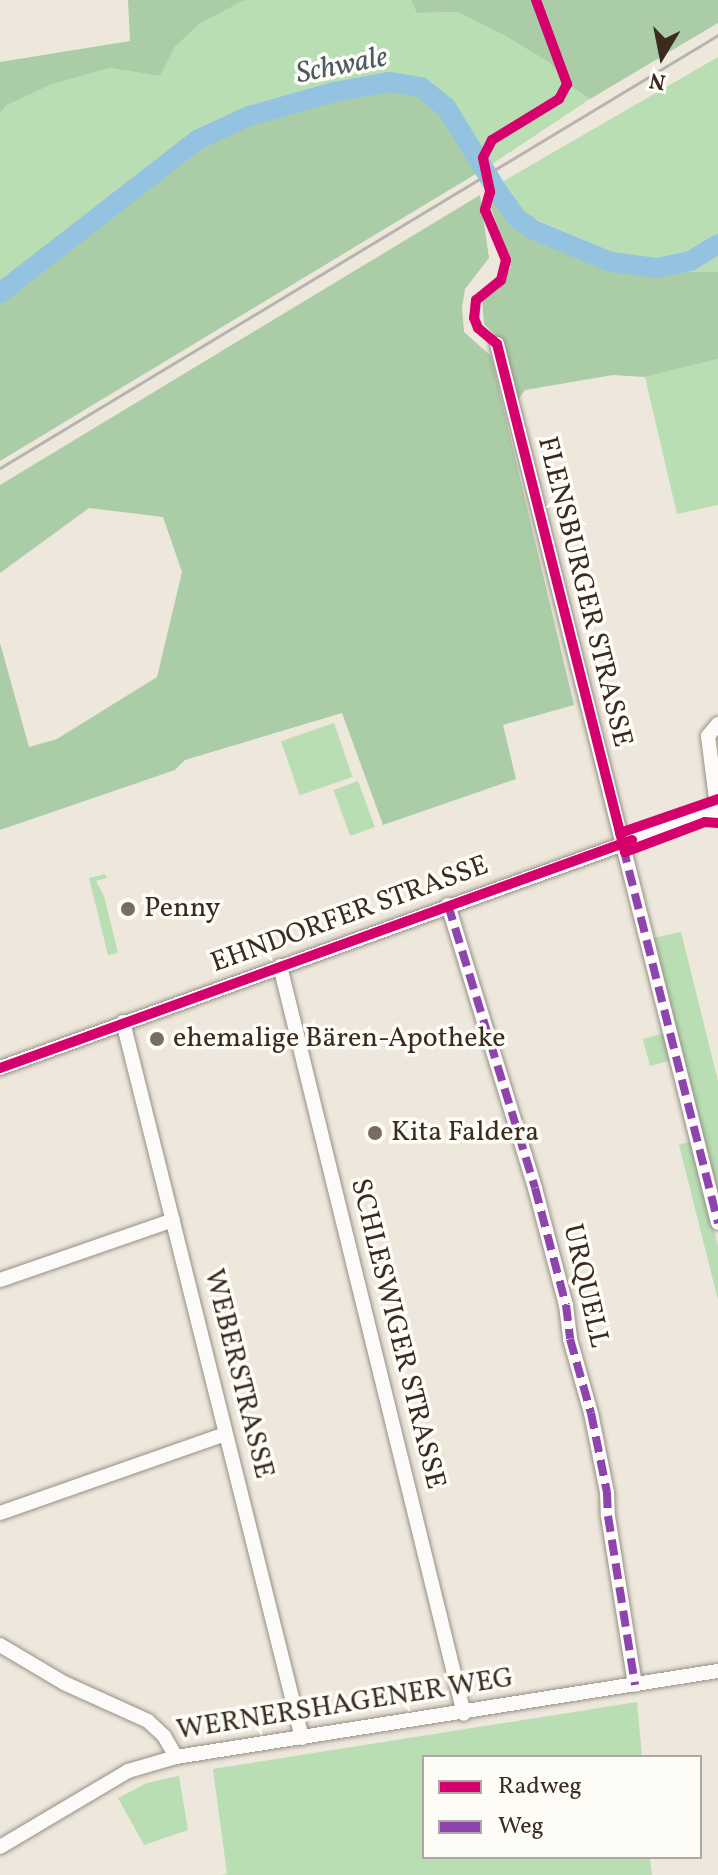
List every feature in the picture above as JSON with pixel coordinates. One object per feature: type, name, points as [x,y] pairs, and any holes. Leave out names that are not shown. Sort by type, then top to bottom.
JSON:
[{"type":"street","name":"FLENSBURGER STRASSE","points":[[497,344],[718,1223]]},
{"type":"street","points":[[718,724],[708,736],[718,812]]},
{"type":"street","name":"EHNDORFER STRASSE","points":[[0,1068],[448,905],[718,812]]},
{"type":"street","name":"URQUELL","points":[[448,905],[535,1188],[566,1305],[570,1339],[591,1413],[607,1492],[608,1516],[635,1685]]},
{"type":"street","name":"SCHLESWIGER STRASSE","points":[[280,966],[464,1714]]},
{"type":"street","name":"WEBERSTRASSE","points":[[123,1022],[302,1738]]},
{"type":"street","points":[[0,1280],[173,1220]]},
{"type":"street","points":[[0,1513],[226,1434]]},
{"type":"street","points":[[0,1645],[64,1683],[148,1721],[164,1736],[176,1757]]},
{"type":"street","name":"WERNERSHAGENER WEG","points":[[0,1847],[128,1771],[176,1757],[464,1714],[718,1671]]},
{"type":"green space","points":[[128,0],[245,0],[199,24],[175,47],[160,76],[110,68],[53,84],[7,105],[0,113],[0,62],[130,41]]},
{"type":"green space","points":[[245,0],[411,0],[418,13],[457,12],[550,63],[567,84],[559,99],[492,140],[478,160],[446,107],[421,87],[389,82],[334,92],[249,117],[0,295],[0,113],[7,105],[53,84],[110,68],[160,76],[175,47],[199,24]]},
{"type":"green space","points":[[411,0],[718,0],[718,23],[590,99],[567,84],[550,63],[502,34],[457,12],[417,13]]},
{"type":"green space","points":[[718,57],[718,272],[658,272],[522,213],[502,182]]},
{"type":"green space","points":[[389,82],[421,87],[446,107],[484,169],[0,461],[0,293],[197,140],[249,116],[334,92]]},
{"type":"green space","points":[[569,85],[590,99],[489,166],[489,149],[494,142],[561,101]]},
{"type":"green space","points":[[480,195],[489,258],[465,289],[462,307],[464,332],[491,356],[574,705],[503,725],[516,779],[383,825],[342,713],[185,760],[175,770],[0,830],[0,643],[29,747],[57,739],[157,677],[182,572],[163,517],[89,508],[0,573],[0,485]]},
{"type":"green space","points":[[494,197],[524,231],[610,267],[658,272],[718,272],[718,359],[645,377],[613,375],[525,390],[518,400],[503,344],[484,324],[482,300],[499,288],[511,267],[491,208]]},
{"type":"green space","points":[[718,359],[718,505],[677,514],[645,377]]},
{"type":"green space","points":[[334,723],[353,777],[300,795],[281,741]]},
{"type":"green space","points":[[358,781],[375,827],[350,836],[334,790]]},
{"type":"green space","points":[[105,874],[107,878],[96,881],[104,896],[118,953],[108,955],[89,878]]},
{"type":"green space","points":[[681,932],[718,1081],[718,1198],[653,938]]},
{"type":"green space","points":[[665,1033],[672,1060],[650,1066],[643,1039]]},
{"type":"green space","points":[[692,1141],[718,1246],[718,1300],[679,1145]]},
{"type":"green space","points":[[637,1702],[642,1755],[422,1755],[422,1859],[650,1859],[652,1875],[220,1875],[227,1874],[213,1769]]},
{"type":"green space","points":[[179,1776],[188,1830],[144,1845],[118,1798],[147,1783]]},
{"type":"waterway","name":"Schwale","points":[[0,293],[197,140],[249,116],[334,92],[389,82],[421,87],[446,107],[498,192],[517,218],[532,229],[611,262],[657,268],[690,261],[718,244]]},
{"type":"railway","points":[[0,468],[718,35]]},
{"type":"marked path","points":[[623,847],[718,1223]]},
{"type":"marked path","points":[[448,905],[535,1188],[566,1305],[570,1339],[591,1413],[607,1492],[608,1516],[635,1685]]},
{"type":"cycle path","points":[[536,0],[567,84],[559,99],[492,140],[483,158],[490,192],[485,210],[506,260],[501,280],[476,300],[474,318],[478,328],[497,344],[625,852],[705,822],[718,823]]},
{"type":"cycle path","points":[[620,833],[718,799]]},
{"type":"cycle path","points":[[0,1068],[632,840]]},
{"type":"place","name":"Penny","points":[[128,909]]},
{"type":"place","name":"ehemalige Bären-Apotheke","points":[[157,1039]]},
{"type":"place","name":"Kita Faldera","points":[[375,1133]]}]
